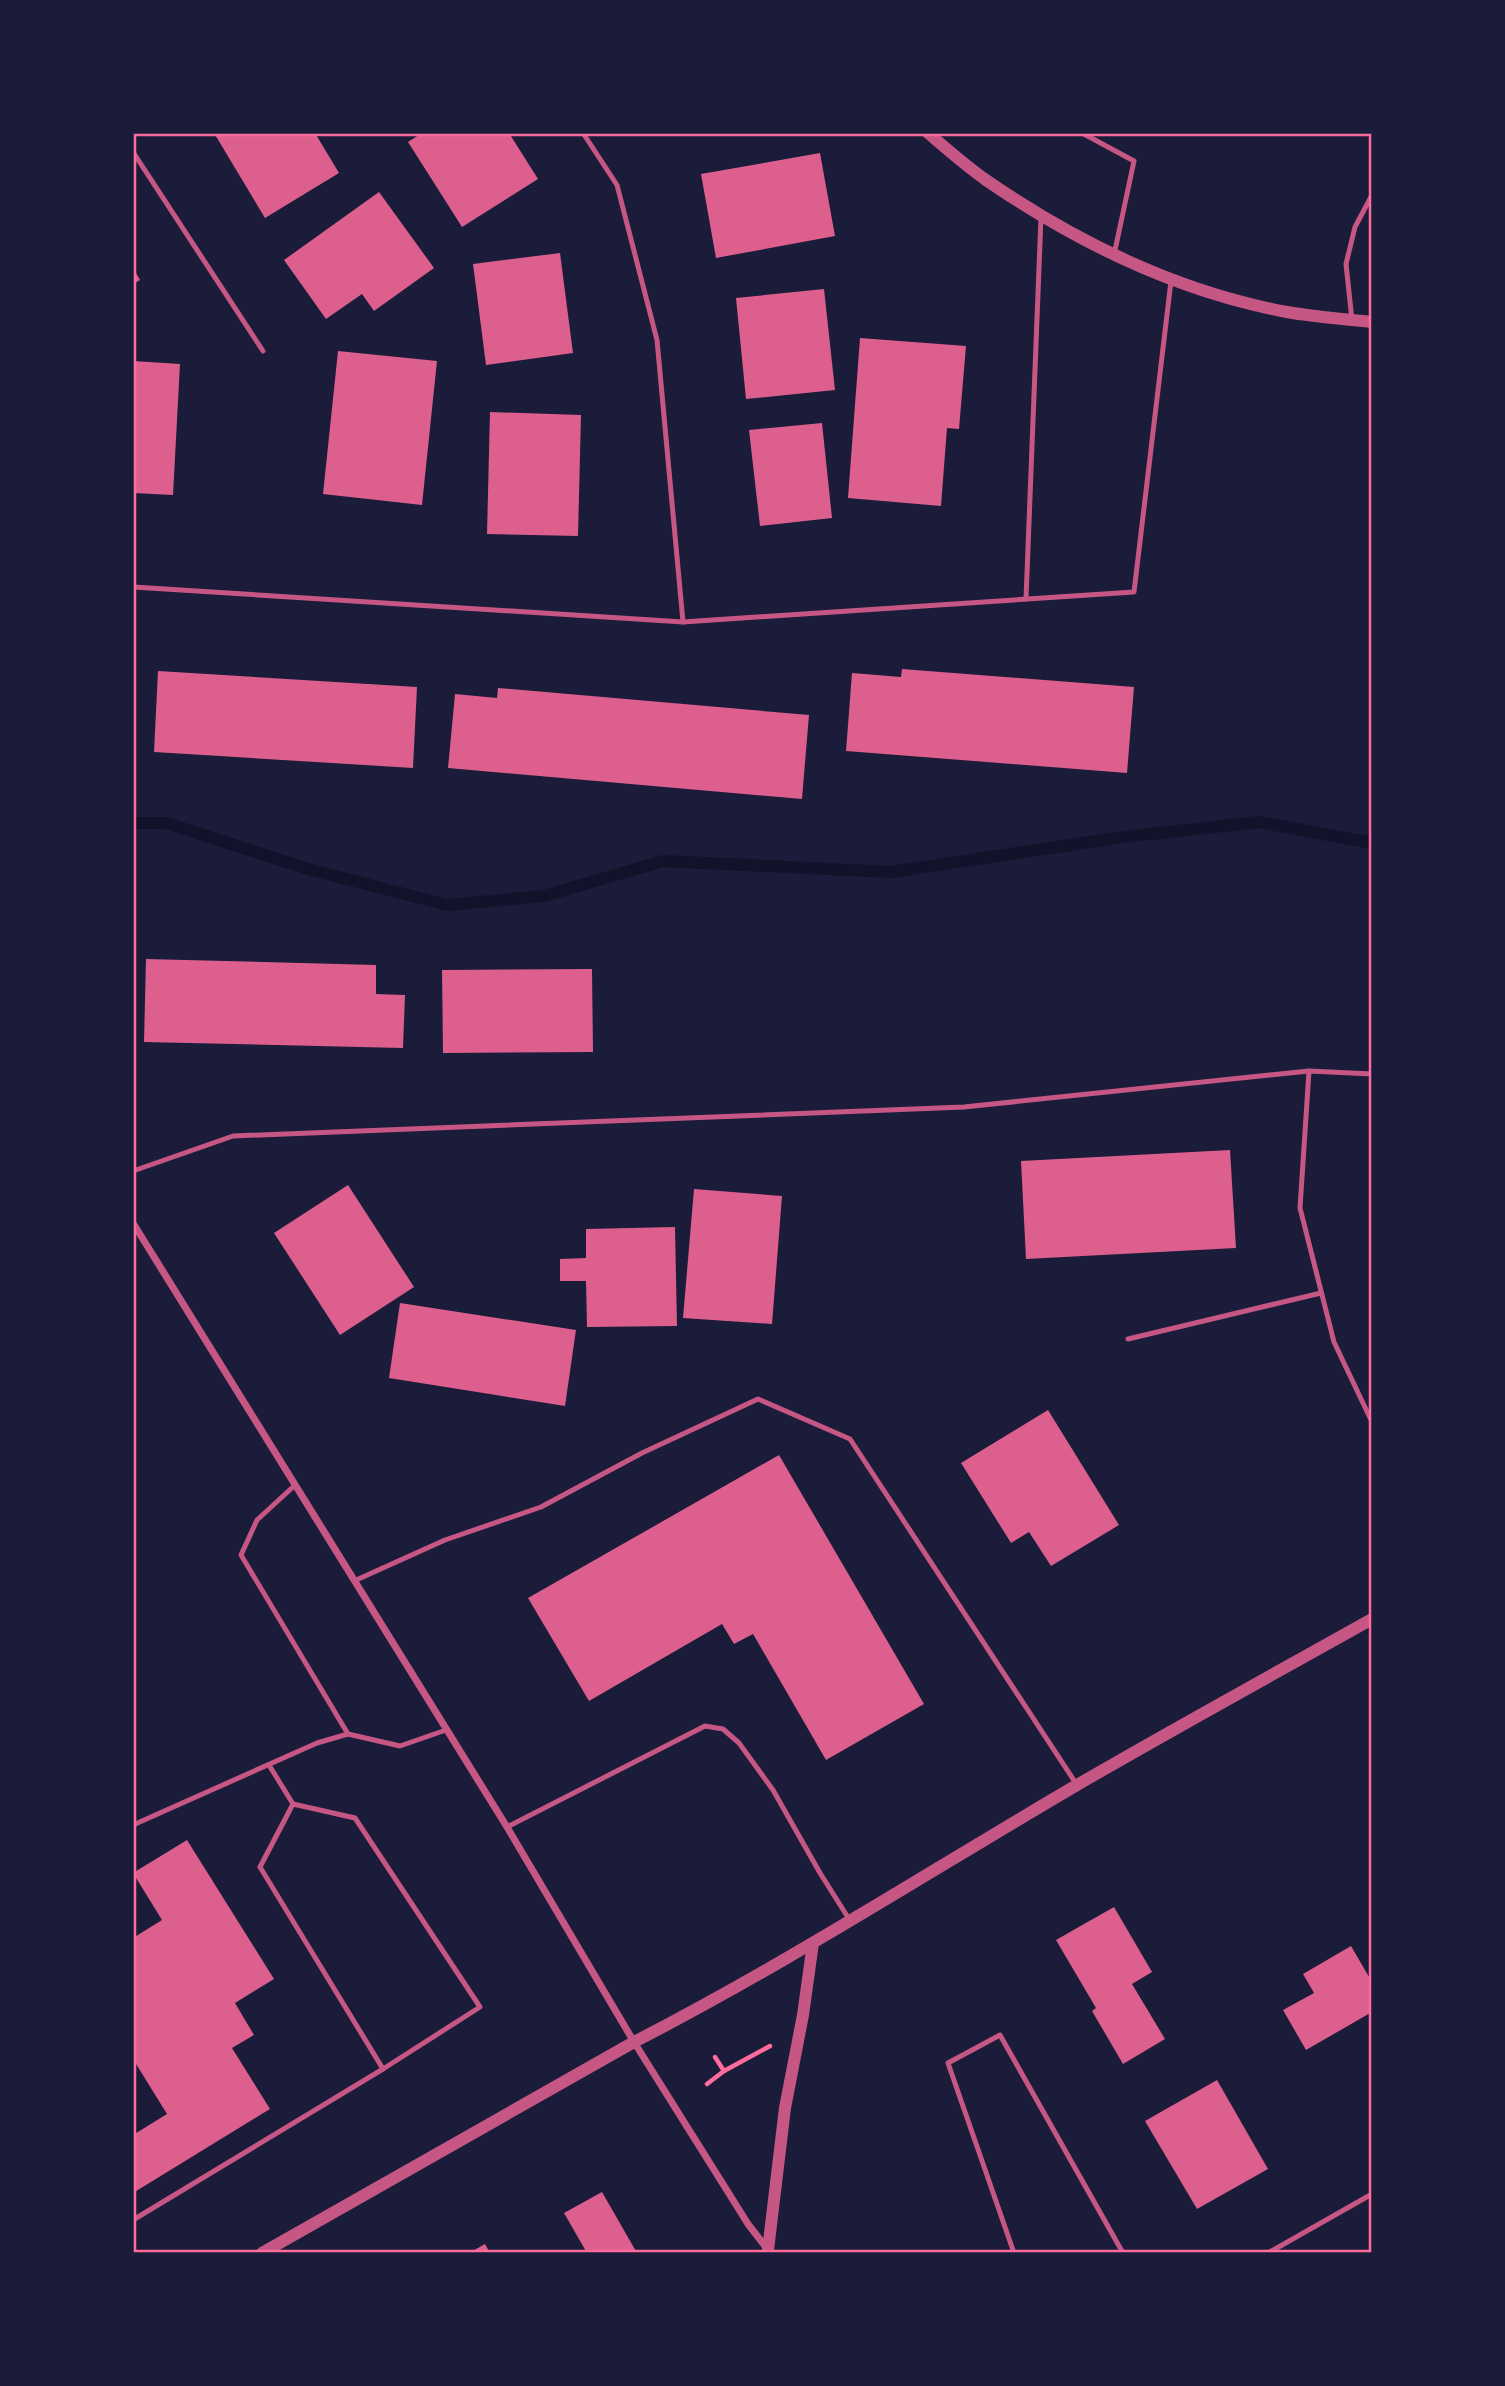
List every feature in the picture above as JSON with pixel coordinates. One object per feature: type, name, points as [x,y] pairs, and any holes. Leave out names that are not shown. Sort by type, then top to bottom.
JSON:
[{"type":"street","points":[[928,133],[985,178],[1041,215],[1114,255],[1207,291],[1287,312],[1372,322]]},
{"type":"street","points":[[133,1223],[507,1827],[634,2042],[748,2224],[769,2251]]},
{"type":"street","points":[[262,2253],[278,2248],[634,2042],[689,2014],[851,1921],[1077,1785],[1372,1619]]},
{"type":"street","points":[[769,2251],[785,2108],[803,2015],[813,1943]]},
{"type":"lane","points":[[583,133],[617,184],[657,340],[683,622]]},
{"type":"lane","points":[[1082,133],[1134,161],[1114,255]]},
{"type":"lane","points":[[133,152],[263,351]]},
{"type":"lane","points":[[1352,320],[1346,264],[1355,227],[1372,195]]},
{"type":"lane","points":[[1026,599],[1041,215]]},
{"type":"lane","points":[[133,587],[683,622],[1134,592],[1172,278]]},
{"type":"lane","points":[[1309,1071],[1300,1208],[1334,1342],[1372,1422]]},
{"type":"lane","points":[[133,1171],[233,1136],[964,1107],[1309,1071],[1372,1074]]},
{"type":"lane","points":[[1128,1339],[1321,1293]]},
{"type":"lane","points":[[354,1581],[445,1540],[541,1507],[642,1453],[758,1399],[850,1439],[1077,1785]]},
{"type":"lane","points":[[294,1486],[257,1520],[241,1555],[348,1734]]},
{"type":"lane","points":[[507,1827],[705,1726],[723,1729],[739,1744],[773,1790],[851,1921]]},
{"type":"lane","points":[[133,1825],[317,1743],[348,1734],[400,1746],[446,1730]]},
{"type":"lane","points":[[133,2220],[481,2007],[355,1818],[293,1804],[269,1765]]},
{"type":"lane","points":[[293,1804],[260,1867],[383,2069]]},
{"type":"lane","points":[[1014,2253],[948,2063],[1000,2035],[1123,2253]]},
{"type":"lane","points":[[1268,2253],[1372,2194]]},
{"type":"path","points":[[707,2084],[724,2071],[769,2046],[777,2047]]},
{"type":"path","points":[[715,2057],[724,2071]]},
{"type":"building","points":[[214,133],[315,133],[339,173],[265,218]]},
{"type":"building","points":[[422,133],[509,133],[538,179],[462,227],[408,142]]},
{"type":"building","points":[[820,153],[835,236],[716,258],[701,174]]},
{"type":"building","points":[[379,192],[434,268],[374,311],[362,294],[326,319],[284,260]]},
{"type":"building","points":[[560,253],[573,353],[486,365],[473,264]]},
{"type":"building","points":[[133,268],[140,280],[133,284]]},
{"type":"building","points":[[824,289],[835,390],[746,399],[736,298]]},
{"type":"building","points":[[860,338],[966,346],[959,429],[947,428],[941,506],[848,498]]},
{"type":"building","points":[[338,351],[437,361],[422,505],[323,494]]},
{"type":"building","points":[[133,361],[180,364],[173,495],[133,493]]},
{"type":"building","points":[[490,412],[581,415],[578,536],[487,534]]},
{"type":"building","points":[[822,423],[832,518],[760,526],[749,430]]},
{"type":"building","points":[[902,669],[1134,687],[1127,773],[846,751],[852,673],[901,677]]},
{"type":"building","points":[[158,671],[417,687],[413,768],[154,752]]},
{"type":"building","points":[[498,688],[809,715],[802,799],[448,768],[455,694],[497,698]]},
{"type":"building","points":[[146,959],[376,965],[376,994],[405,995],[403,1048],[144,1042]]},
{"type":"building","points":[[592,969],[593,1052],[443,1053],[442,970]]},
{"type":"building","points":[[1230,1150],[1236,1248],[1026,1259],[1021,1161]]},
{"type":"building","points":[[348,1185],[414,1287],[340,1335],[274,1233]]},
{"type":"building","points":[[694,1189],[782,1196],[772,1324],[683,1318]]},
{"type":"building","points":[[675,1227],[677,1326],[587,1327],[586,1281],[560,1281],[560,1259],[586,1258],[586,1229]]},
{"type":"building","points":[[400,1303],[576,1330],[565,1406],[389,1378]]},
{"type":"building","points":[[1048,1410],[1119,1525],[1051,1566],[1029,1532],[1011,1543],[961,1463]]},
{"type":"building","points":[[779,1455],[924,1704],[826,1760],[753,1634],[734,1644],[722,1624],[589,1701],[528,1598]]},
{"type":"building","points":[[187,1840],[274,1979],[235,2003],[254,2035],[232,2048],[270,2109],[133,2193],[133,2135],[167,2114],[133,2059],[133,1938],[162,1920],[133,1873]]},
{"type":"building","points":[[1114,1907],[1152,1972],[1132,1984],[1165,2039],[1123,2064],[1092,2011],[1096,2008],[1056,1940]]},
{"type":"building","points":[[1351,1946],[1372,1982],[1372,2012],[1306,2050],[1283,2010],[1314,1993],[1303,1974]]},
{"type":"building","points":[[1217,2080],[1268,2169],[1197,2209],[1145,2121]]},
{"type":"building","points":[[602,2192],[637,2253],[587,2253],[564,2213]]},
{"type":"building","points":[[485,2244],[490,2253],[469,2253]]},
{"type":"waterway","points":[[133,823],[166,823],[308,869],[447,905],[544,896],[663,861],[891,872],[1123,837],[1259,822],[1372,843]]}]
